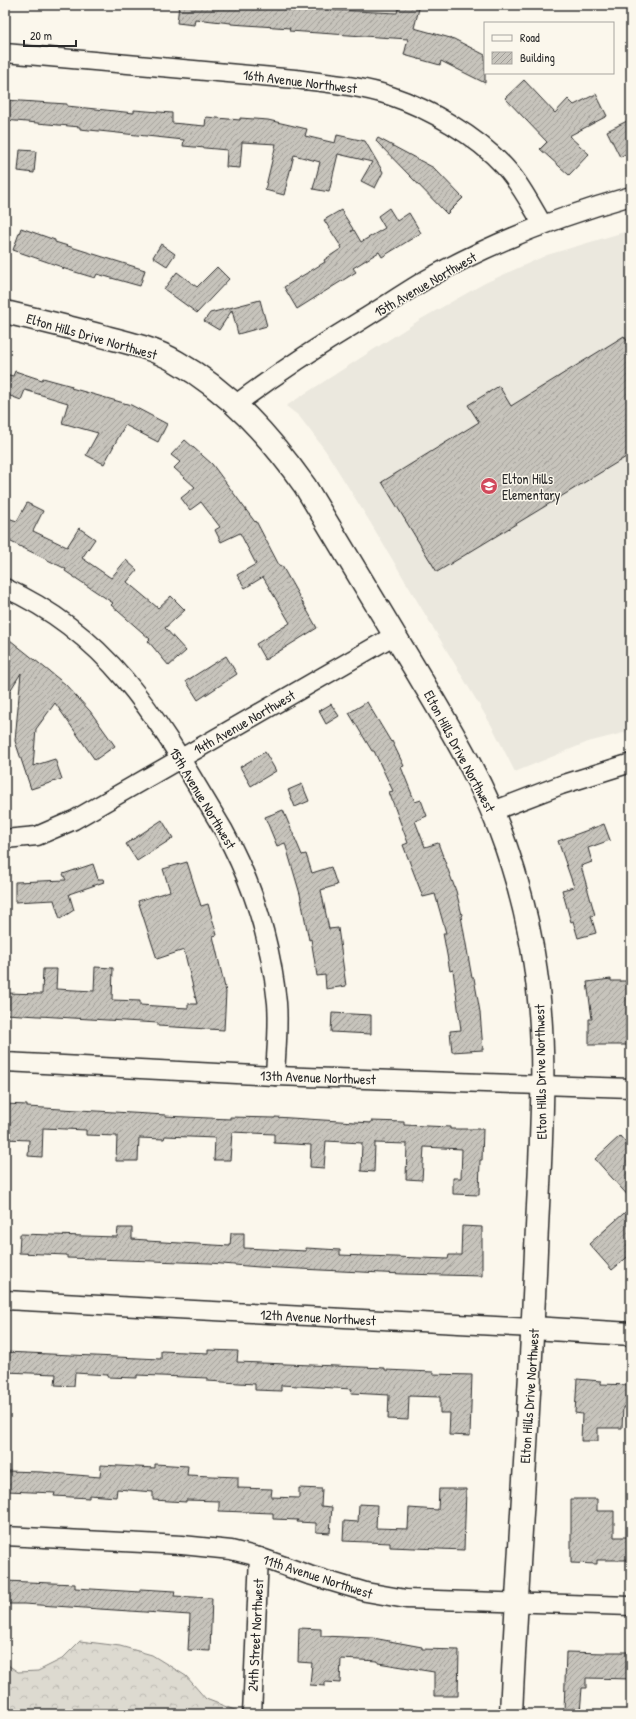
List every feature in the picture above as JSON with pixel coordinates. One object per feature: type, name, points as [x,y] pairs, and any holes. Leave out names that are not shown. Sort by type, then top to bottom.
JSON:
[{"type":"main road","name":"Elton Hills Drive Northwest","points":[[5,312],[89,332],[150,349],[176,361],[208,381],[262,431],[279,450],[305,486],[460,745],[493,812],[516,881],[532,945],[540,1006],[543,1086],[533,1328],[516,1604],[511,1714]]},
{"type":"main road","name":"12th Avenue Northwest","points":[[533,1328],[631,1334]]},
{"type":"street","name":"16th Avenue Northwest","points":[[5,52],[334,83],[390,96],[416,105],[464,133],[485,149],[509,172],[523,191],[543,224]]},
{"type":"street","name":"15th Avenue Northwest","points":[[235,405],[295,361],[427,279],[503,241],[543,224],[631,196]]},
{"type":"street","name":"15th Avenue Northwest","points":[[5,588],[53,613],[99,650],[148,708],[235,851],[245,873],[262,920],[273,972],[277,1003],[278,1032],[275,1076]]},
{"type":"street","name":"14th Avenue Northwest","points":[[5,839],[38,836],[56,829],[394,635]]},
{"type":"street","points":[[493,812],[561,785],[631,763]]},
{"type":"street","name":"13th Avenue Northwest","points":[[5,1062],[275,1076],[631,1088]]},
{"type":"street","name":"12th Avenue Northwest","points":[[5,1300],[533,1328]]},
{"type":"street","name":"11th Avenue Northwest","points":[[5,1536],[182,1545],[231,1550],[259,1557],[309,1576],[381,1596],[418,1600],[516,1604],[631,1606]]},
{"type":"street","name":"24th Street Northwest","points":[[252,1714],[259,1557]]},
{"type":"shaded area","name":"Elton Hills Elementary","points":[[631,230],[631,731],[588,742],[515,772],[493,728],[370,522],[325,450],[299,416],[286,406],[421,319],[485,283],[547,255]]},
{"type":"green space","points":[[80,1641],[120,1646],[152,1655],[186,1676],[206,1699],[245,1714],[5,1714],[5,1663],[18,1672],[38,1671],[62,1659]]},
{"type":"building","points":[[179,5],[296,5],[334,8],[334,10],[397,13],[399,5],[420,5],[414,28],[454,39],[484,54],[485,83],[441,61],[440,65],[404,55],[408,39],[289,31],[290,28],[231,24],[195,19],[194,25],[177,23]]},
{"type":"building","points":[[524,80],[555,113],[568,99],[574,105],[596,94],[607,116],[569,136],[589,154],[569,175],[540,149],[547,142],[505,98]]},
{"type":"building","points":[[5,100],[67,104],[67,106],[134,113],[134,110],[172,113],[172,123],[205,126],[206,117],[240,120],[240,118],[268,120],[307,129],[305,136],[335,143],[337,135],[365,141],[383,172],[375,188],[361,181],[372,162],[338,154],[329,192],[313,189],[320,162],[294,155],[284,195],[265,190],[276,144],[242,142],[240,168],[226,167],[227,150],[183,146],[184,140],[80,129],[80,127],[5,120]]},
{"type":"building","points":[[631,119],[631,151],[620,157],[607,131]]},
{"type":"building","points":[[378,138],[434,168],[463,198],[447,214],[376,141]]},
{"type":"building","points":[[20,150],[36,151],[34,173],[18,171]]},
{"type":"building","points":[[389,208],[397,221],[409,213],[421,233],[382,257],[379,252],[353,268],[356,272],[297,309],[284,287],[325,262],[324,260],[342,248],[324,220],[341,210],[353,229],[351,232],[354,230],[361,242],[385,228],[378,216]]},
{"type":"building","points":[[21,228],[55,240],[55,242],[145,270],[140,286],[97,274],[95,278],[62,268],[13,250]]},
{"type":"building","points":[[161,244],[175,254],[167,266],[153,257]]},
{"type":"building","points":[[217,267],[229,279],[197,313],[164,289],[177,272],[197,287]]},
{"type":"building","points":[[260,300],[267,326],[238,334],[232,310],[219,330],[204,321],[210,313]]},
{"type":"building","name":"Elton Hills Elementary","points":[[624,336],[631,347],[631,454],[437,572],[382,482],[479,422],[468,405],[499,386],[511,406]]},
{"type":"building","points":[[15,371],[42,380],[43,378],[72,386],[71,388],[131,405],[167,424],[158,442],[125,425],[104,464],[86,455],[98,433],[62,423],[68,403],[25,390],[21,400],[5,394],[5,374],[13,376]]},
{"type":"building","points":[[185,440],[212,464],[255,522],[256,521],[280,567],[282,566],[317,628],[265,660],[256,644],[290,623],[263,577],[245,588],[237,575],[256,564],[240,533],[221,542],[215,530],[220,527],[201,502],[190,510],[181,498],[195,487],[174,468],[180,462],[171,455]]},
{"type":"building","points":[[27,503],[43,511],[33,531],[67,547],[79,528],[95,539],[82,558],[111,578],[126,560],[137,570],[127,582],[158,608],[171,596],[185,610],[165,628],[186,651],[169,666],[148,641],[150,639],[111,605],[113,603],[65,571],[66,569],[5,539],[5,517],[17,521]]},
{"type":"building","points":[[5,636],[65,684],[90,711],[115,746],[95,760],[55,703],[36,729],[33,766],[55,759],[62,779],[31,789],[15,741],[21,673],[5,699]]},
{"type":"building","points":[[226,656],[237,674],[198,700],[186,681]]},
{"type":"building","points":[[367,702],[391,742],[392,741],[404,766],[401,767],[415,802],[421,800],[427,816],[415,821],[425,847],[438,843],[456,891],[462,915],[472,978],[474,978],[480,1012],[483,1050],[452,1052],[450,1031],[461,1030],[453,970],[450,971],[443,933],[446,933],[435,894],[423,897],[403,845],[408,843],[389,792],[393,791],[374,751],[372,751],[349,713]]},
{"type":"building","points":[[331,704],[339,716],[326,724],[319,711]]},
{"type":"building","points":[[265,752],[276,771],[251,786],[240,767]]},
{"type":"building","points":[[302,784],[309,801],[295,807],[288,790]]},
{"type":"building","points":[[283,810],[302,855],[306,854],[312,873],[331,867],[337,885],[321,890],[329,929],[338,928],[346,986],[326,989],[325,975],[317,976],[311,939],[309,940],[300,894],[285,843],[277,846],[265,817]]},
{"type":"building","points":[[162,820],[173,838],[137,861],[126,844]]},
{"type":"building","points":[[604,824],[610,840],[588,848],[592,862],[581,866],[595,915],[591,916],[596,933],[578,938],[573,921],[571,922],[562,890],[574,887],[558,841]]},
{"type":"building","points":[[187,862],[201,906],[208,904],[217,935],[213,936],[226,992],[224,1030],[158,1026],[158,1023],[5,1014],[5,993],[42,994],[43,969],[57,969],[56,989],[94,991],[95,967],[113,968],[112,1000],[140,1001],[140,1005],[188,1008],[188,1004],[197,1004],[184,950],[157,959],[138,901],[170,891],[163,869]]},
{"type":"building","points":[[93,864],[98,879],[103,879],[104,882],[69,894],[74,910],[60,919],[54,900],[15,902],[15,882],[66,880],[63,874]]},
{"type":"building","points":[[611,979],[611,981],[631,981],[631,1045],[589,1045],[589,1019],[592,1019],[587,982]]},
{"type":"building","points":[[332,1013],[371,1015],[371,1034],[331,1032]]},
{"type":"building","points":[[5,1104],[27,1105],[27,1107],[166,1115],[165,1116],[230,1119],[230,1117],[275,1117],[371,1123],[371,1121],[404,1122],[404,1125],[450,1127],[450,1129],[483,1129],[479,1195],[453,1194],[453,1178],[461,1178],[462,1149],[424,1147],[422,1180],[406,1179],[407,1144],[375,1143],[374,1172],[361,1171],[362,1143],[326,1141],[324,1168],[310,1167],[311,1145],[274,1143],[274,1134],[232,1132],[230,1160],[214,1160],[215,1138],[165,1136],[164,1139],[139,1138],[138,1161],[116,1161],[117,1136],[86,1135],[86,1130],[43,1128],[42,1157],[28,1156],[29,1140],[5,1139]]},
{"type":"building","points":[[620,1136],[631,1149],[631,1199],[595,1159]]},
{"type":"building","points":[[631,1207],[631,1254],[612,1270],[589,1244]]},
{"type":"building","points":[[462,1226],[482,1227],[482,1276],[403,1274],[259,1267],[210,1263],[67,1258],[67,1255],[19,1253],[20,1234],[117,1237],[118,1228],[132,1228],[132,1239],[147,1241],[230,1246],[231,1233],[244,1233],[244,1248],[306,1251],[306,1248],[340,1250],[340,1255],[448,1259],[449,1255],[461,1255]]},
{"type":"building","points":[[208,1350],[238,1351],[237,1362],[385,1368],[385,1370],[433,1372],[433,1374],[472,1375],[470,1436],[449,1435],[450,1413],[440,1413],[440,1397],[409,1396],[408,1420],[388,1419],[389,1395],[351,1393],[352,1389],[281,1385],[281,1391],[255,1390],[255,1384],[207,1381],[207,1378],[137,1375],[137,1378],[107,1377],[108,1375],[75,1373],[74,1386],[55,1385],[56,1374],[5,1372],[5,1352],[161,1359],[161,1351],[208,1353]]},
{"type":"building","points":[[577,1379],[601,1381],[601,1384],[631,1385],[631,1407],[623,1407],[622,1428],[598,1428],[598,1441],[581,1441],[582,1414],[575,1413]]},
{"type":"building","points":[[155,1464],[188,1466],[187,1475],[238,1477],[238,1488],[272,1489],[271,1497],[299,1498],[299,1488],[322,1489],[321,1506],[332,1507],[330,1533],[316,1532],[316,1523],[297,1522],[298,1520],[273,1519],[273,1513],[219,1511],[219,1501],[186,1500],[186,1502],[153,1500],[153,1492],[117,1489],[116,1497],[89,1495],[89,1498],[54,1496],[55,1493],[7,1491],[7,1471],[100,1477],[101,1465],[155,1468]]},
{"type":"building","points":[[439,1489],[466,1489],[464,1550],[390,1547],[390,1543],[343,1541],[344,1521],[358,1522],[359,1504],[377,1505],[376,1528],[408,1529],[409,1508],[438,1510]]},
{"type":"building","points":[[571,1499],[597,1499],[597,1511],[614,1511],[614,1537],[631,1537],[631,1560],[597,1560],[597,1564],[571,1563]]},
{"type":"building","points":[[5,1581],[75,1584],[75,1588],[140,1592],[140,1589],[175,1591],[174,1596],[212,1598],[210,1651],[188,1650],[190,1615],[5,1604]]},
{"type":"building","points":[[299,1628],[321,1629],[321,1636],[373,1638],[422,1647],[422,1649],[459,1650],[458,1696],[434,1696],[434,1672],[378,1663],[378,1661],[341,1659],[340,1683],[325,1682],[325,1686],[310,1685],[312,1663],[298,1662]]},
{"type":"building","points":[[566,1652],[631,1652],[631,1679],[586,1678],[586,1688],[582,1688],[580,1713],[564,1712]]},
{"type":"place","name":"Elton Hills Elementary","points":[[489,486]]}]
